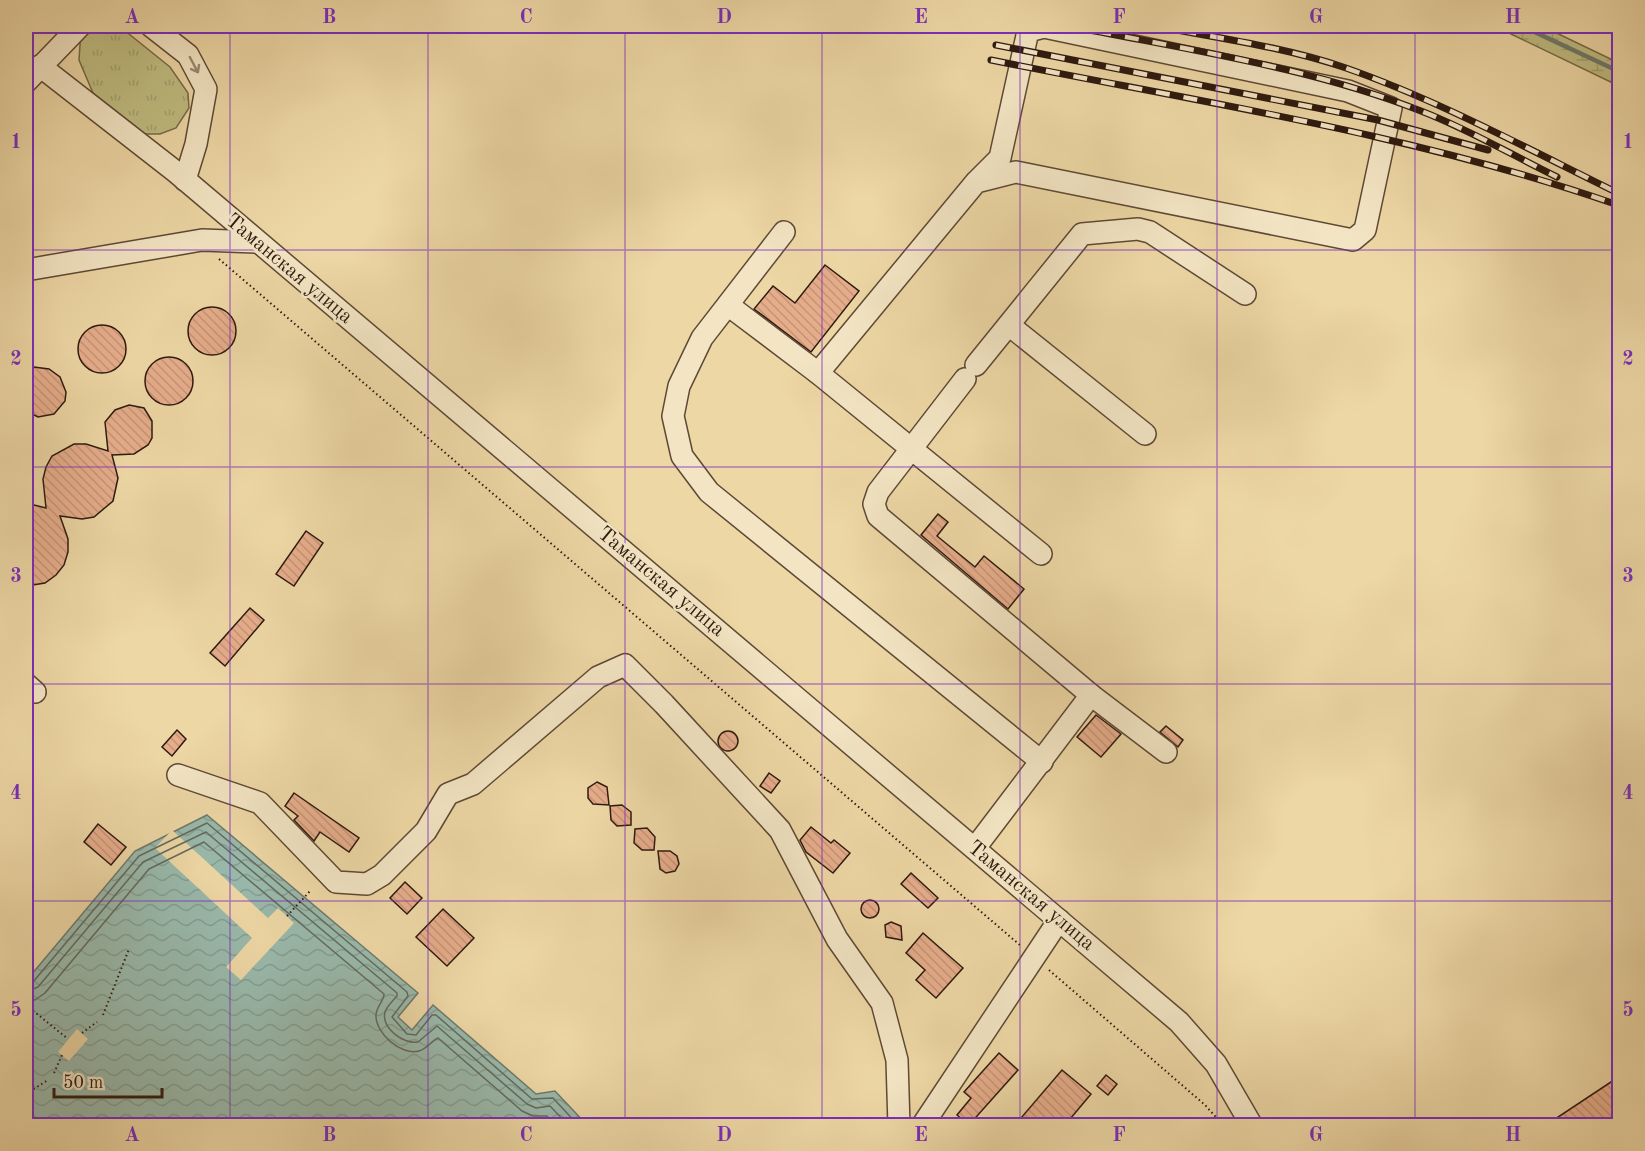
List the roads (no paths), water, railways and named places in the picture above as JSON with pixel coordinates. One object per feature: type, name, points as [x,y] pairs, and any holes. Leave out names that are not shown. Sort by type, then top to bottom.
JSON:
[{"type":"street","points":[[26,82],[80,26]]},
{"type":"street","points":[[152,26],[188,55],[206,89],[196,144],[185,180]]},
{"type":"street","points":[[818,374],[976,182],[1000,158],[1028,31],[1044,27],[1348,91],[1390,108],[1365,230],[1353,240],[1016,172],[976,182]]},
{"type":"street","name":"Таманская улица","points":[[40,66],[185,180],[1179,1022],[1216,1064],[1252,1125]]},
{"type":"street","points":[[1166,752],[1091,695],[878,516],[874,504],[878,492],[909,449],[1082,234],[1138,229],[1150,232],[1245,294]]},
{"type":"street","points":[[784,232],[702,338],[680,386],[673,416],[682,456],[709,492],[1042,762]]},
{"type":"street","points":[[26,270],[202,240],[256,242]]},
{"type":"street","points":[[728,305],[818,374],[1041,554]]},
{"type":"street","points":[[1008,325],[1145,434]]},
{"type":"street","points":[[178,775],[260,803],[336,882],[367,884],[382,875],[426,831],[448,794],[473,784],[597,677],[625,665],[780,830],[837,939],[882,1003],[897,1060],[898,1125]]},
{"type":"street","points":[[975,848],[1091,695]]},
{"type":"street","points":[[922,1125],[1059,920]]},
{"type":"water","points":[[207,815],[418,993],[398,1017],[412,1030],[433,1005],[536,1094],[555,1091],[587,1125],[26,1126],[26,981],[135,851]]},
{"type":"waterway","points":[[1522,26],[1620,72]]},
{"type":"railway","points":[[1070,26],[1248,61],[1379,96],[1456,126],[1557,177]]},
{"type":"railway","points":[[1155,26],[1275,49],[1346,68],[1416,95],[1620,194]]},
{"type":"railway","points":[[996,45],[1378,120],[1488,150]]},
{"type":"railway","points":[[991,60],[1384,139],[1539,179],[1615,204]]}]
